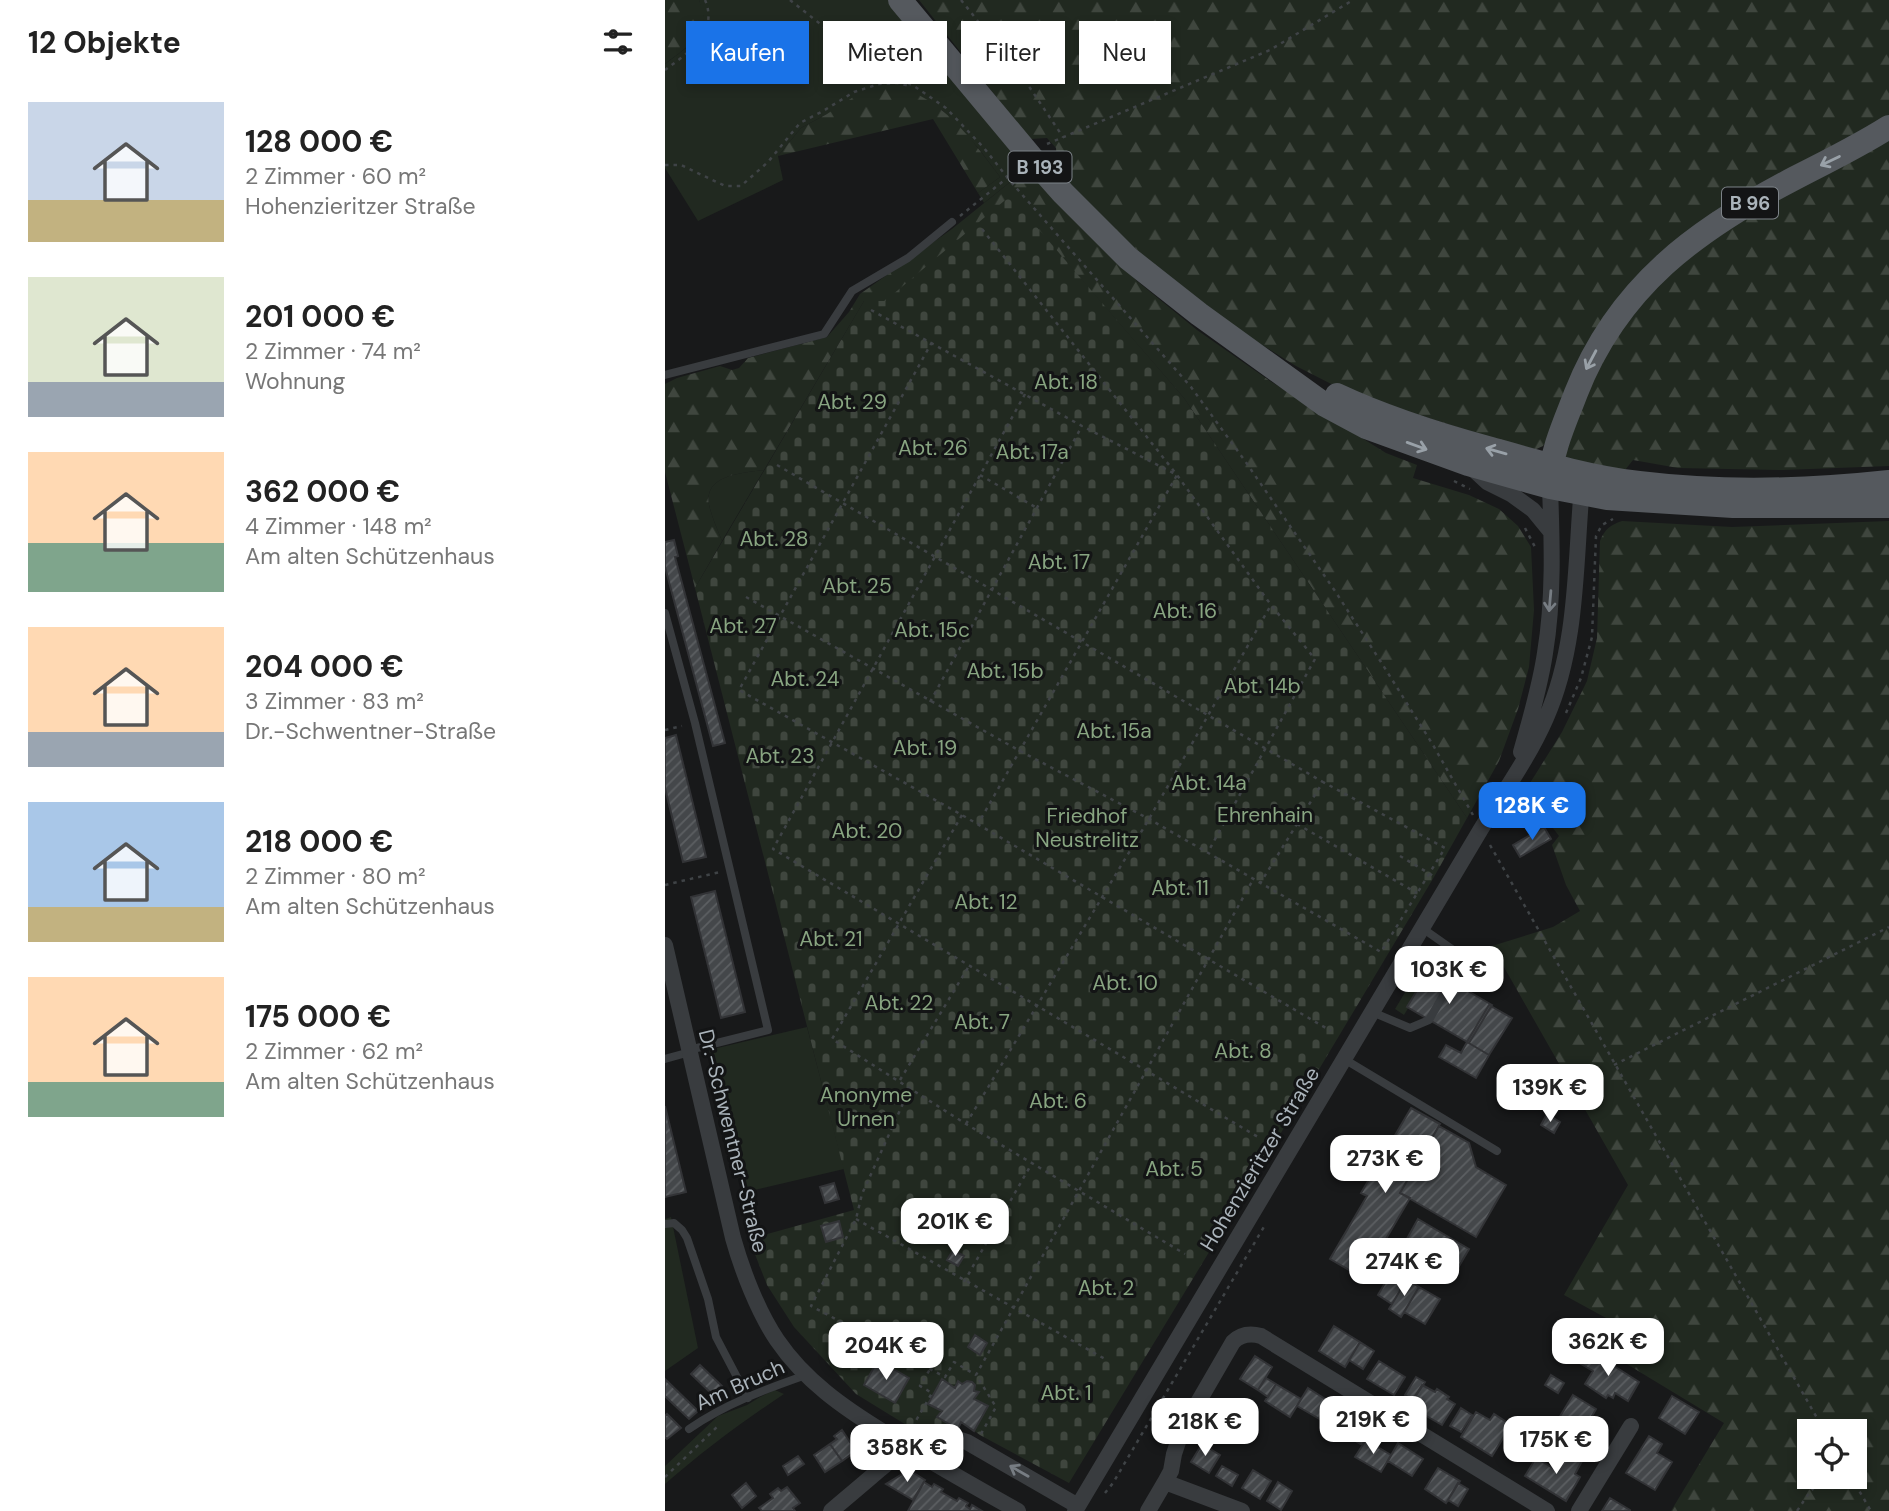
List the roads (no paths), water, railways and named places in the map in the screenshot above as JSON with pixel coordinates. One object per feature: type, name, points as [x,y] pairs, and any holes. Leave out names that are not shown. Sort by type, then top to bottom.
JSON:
[{"type":"main road","name":"B 193","points":[[900,0],[1063,193],[1128,258],[1199,314],[1325,405],[1366,427],[1468,464],[1551,476]]},
{"type":"main road","name":"B 96","points":[[1551,476],[1556,446],[1588,365],[1627,302],[1655,271],[1691,241],[1749,204],[1889,127]]},
{"type":"main road","name":"B 193","points":[[1273,366],[1357,404],[1551,476]]},
{"type":"main road","points":[[1551,476],[1628,500],[1733,506],[1889,506]]},
{"type":"main road","points":[[1582,484],[1638,483],[1685,487],[1809,489],[1889,482]]},
{"type":"main road","points":[[1789,506],[1889,491]]},
{"type":"street","points":[[1468,464],[1487,482],[1534,510],[1551,533]]},
{"type":"street","name":"Hohenzieritzer Straße","points":[[1076,1508],[1422,928],[1474,822],[1520,754],[1535,703],[1545,652],[1551,585],[1551,476]]},
{"type":"street","name":"Hohenzieritzer Straße","points":[[1474,822],[1530,750],[1556,691],[1574,607],[1582,484]]},
{"type":"street","name":"Dr.-Schwentner-Straße","points":[[665,945],[740,1262],[776,1338],[806,1375],[852,1413],[914,1444],[1019,1511]]},
{"type":"street","points":[[1148,1511],[1171,1471],[1182,1430],[1233,1342],[1241,1336],[1251,1334],[1261,1336],[1547,1511]]},
{"type":"street","points":[[1579,1511],[1631,1426]]},
{"type":"street","points":[[831,1511],[914,1444],[942,1436],[954,1437],[974,1446],[1076,1508]]},
{"type":"street","points":[[1165,1482],[1241,1511]]},
{"type":"lane","points":[[665,375],[824,334],[852,291],[908,258],[952,222]]},
{"type":"lane","points":[[665,613],[695,723],[768,1030],[665,1059]]},
{"type":"lane","points":[[1372,1012],[1410,1028],[1429,1020],[1451,982],[1459,954],[1422,928]]},
{"type":"lane","points":[[1344,1059],[1497,1151]]},
{"type":"lane","points":[[665,1224],[674,1223],[687,1238],[708,1299],[716,1337],[748,1398]]},
{"type":"lane","name":"Am Bruch","points":[[689,1429],[707,1417],[748,1398],[806,1375]]},
{"type":"park label","name":"Abt. 18","points":[[1066,382]]},
{"type":"park label","name":"Abt. 29","points":[[852,402]]},
{"type":"park label","name":"Abt. 26","points":[[933,448]]},
{"type":"park label","name":"Abt. 17a","points":[[1032,452]]},
{"type":"park label","name":"Abt. 28","points":[[774,539]]},
{"type":"park label","name":"Abt. 17","points":[[1059,562]]},
{"type":"park label","name":"Abt. 25","points":[[857,586]]},
{"type":"park label","name":"Abt. 16","points":[[1185,611]]},
{"type":"park label","name":"Abt. 27","points":[[743,626]]},
{"type":"park label","name":"Abt. 15c","points":[[932,630]]},
{"type":"park label","name":"Abt. 15b","points":[[1005,671]]},
{"type":"park label","name":"Abt. 24","points":[[805,679]]},
{"type":"park label","name":"Abt. 14b","points":[[1262,686]]},
{"type":"park label","name":"Abt. 15a","points":[[1114,731]]},
{"type":"park label","name":"Abt. 19","points":[[925,748]]},
{"type":"park label","name":"Abt. 23","points":[[780,756]]},
{"type":"park label","name":"Abt. 14a","points":[[1209,783]]},
{"type":"park label","name":"Ehrenhain","points":[[1265,815]]},
{"type":"park label","name":"Friedhof Neustrelitz","points":[[1087,828]]},
{"type":"park label","name":"Abt. 20","points":[[867,831]]},
{"type":"park label","name":"Abt. 11","points":[[1180,888]]},
{"type":"park label","name":"Abt. 12","points":[[986,902]]},
{"type":"park label","name":"Abt. 21","points":[[831,939]]},
{"type":"park label","name":"Abt. 10","points":[[1125,983]]},
{"type":"park label","name":"Abt. 22","points":[[899,1003]]},
{"type":"park label","name":"Abt. 7","points":[[982,1022]]},
{"type":"park label","name":"Abt. 8","points":[[1243,1051]]},
{"type":"park label","name":"Abt. 6","points":[[1058,1101]]},
{"type":"park label","name":"Anonyme Urnen","points":[[866,1107]]},
{"type":"park label","name":"Abt. 5","points":[[1174,1169]]},
{"type":"park label","name":"Abt. 2","points":[[1106,1288]]},
{"type":"park label","name":"Abt. 1","points":[[1066,1393]]}]
